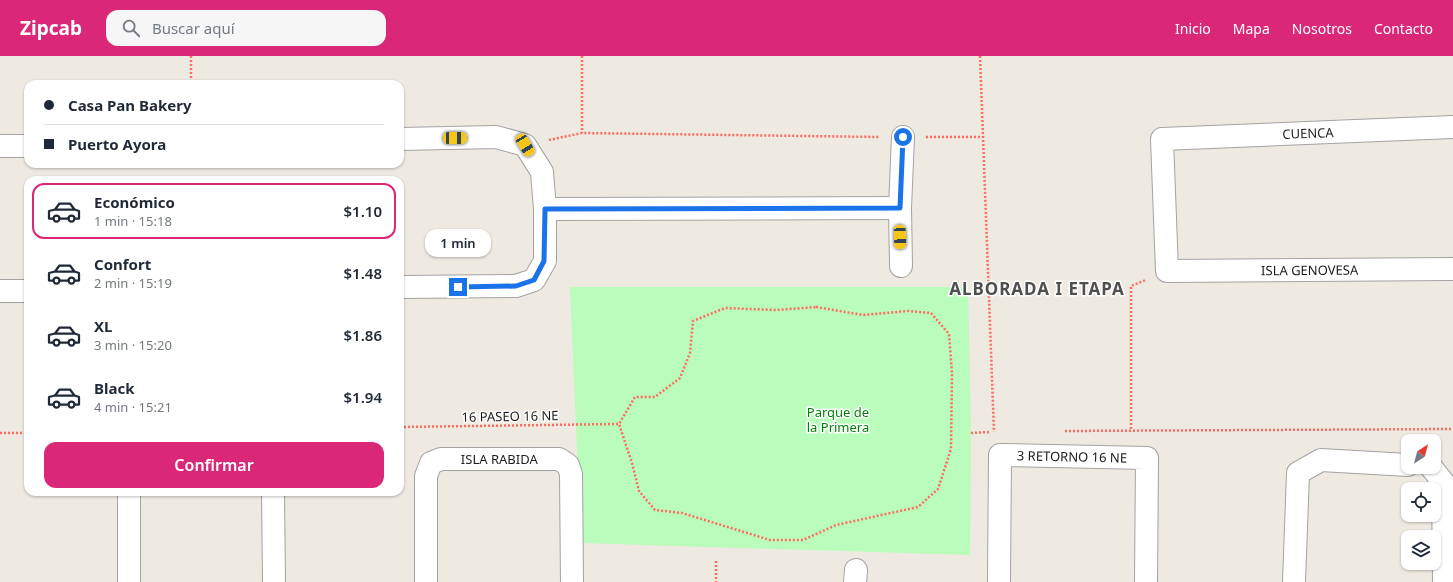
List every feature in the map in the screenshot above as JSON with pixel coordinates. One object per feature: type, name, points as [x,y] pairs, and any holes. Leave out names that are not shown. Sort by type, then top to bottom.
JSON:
[{"type":"street","name":"CUENCA","points":[[1167,271],[1162,139],[1453,128]]},
{"type":"street","points":[[404,139],[496,137],[525,145],[542,172],[545,209],[544,261],[534,280],[516,286],[404,287]]},
{"type":"street","points":[[901,266],[900,208],[903,137]]},
{"type":"street","points":[[0,146],[24,146]]},
{"type":"street","points":[[545,209],[900,208]]},
{"type":"street","name":"ISLA GENOVESA","points":[[1167,271],[1453,269]]},
{"type":"street","points":[[0,291],[24,291]]},
{"type":"street","name":"3 RETORNO 16 NE","points":[[999,582],[1000,455],[1147,458],[1146,582]]},
{"type":"street","name":"ISLA RABIDA","points":[[426,582],[426,476],[431,463],[441,459],[558,459],[568,465],[571,474],[572,582]]},
{"type":"street","points":[[1294,582],[1298,473],[1321,460],[1401,465]]},
{"type":"street","points":[[1437,474],[1443,482],[1444,582]]},
{"type":"street","points":[[129,496],[129,582]]},
{"type":"street","points":[[273,496],[274,582]]},
{"type":"path","points":[[191,56],[191,80]]},
{"type":"path","points":[[582,56],[582,133]]},
{"type":"path","points":[[980,56],[994,432]]},
{"type":"path","points":[[525,145],[582,133],[982,137]]},
{"type":"path","points":[[1131,429],[1131,286],[1167,271]]},
{"type":"path","points":[[816,307],[863,315],[908,311],[931,313],[949,334],[952,373],[951,449],[938,489],[918,507],[836,525],[803,540],[770,540],[682,513],[655,510],[639,491],[632,463],[619,424],[635,397],[655,397],[680,378],[690,353],[693,321],[725,308],[776,310],[816,307]]},
{"type":"path","name":"16 PASEO 16 NE","points":[[404,427],[619,424]]},
{"type":"path","points":[[1063,431],[1131,429],[1453,429]]},
{"type":"path","points":[[0,433],[24,432]]},
{"type":"path","points":[[971,433],[1002,432]]},
{"type":"path","points":[[716,561],[716,582]]},
{"type":"green space","name":"Parque de la Primera","points":[[570,287],[968,287],[971,433],[970,555],[581,543]]},
{"type":"district","name":"ALBORADA I ETAPA","points":[[1037,289]]},
{"type":"route","points":[[458,287],[516,286],[534,280],[544,261],[545,209],[900,208],[903,137]]}]
